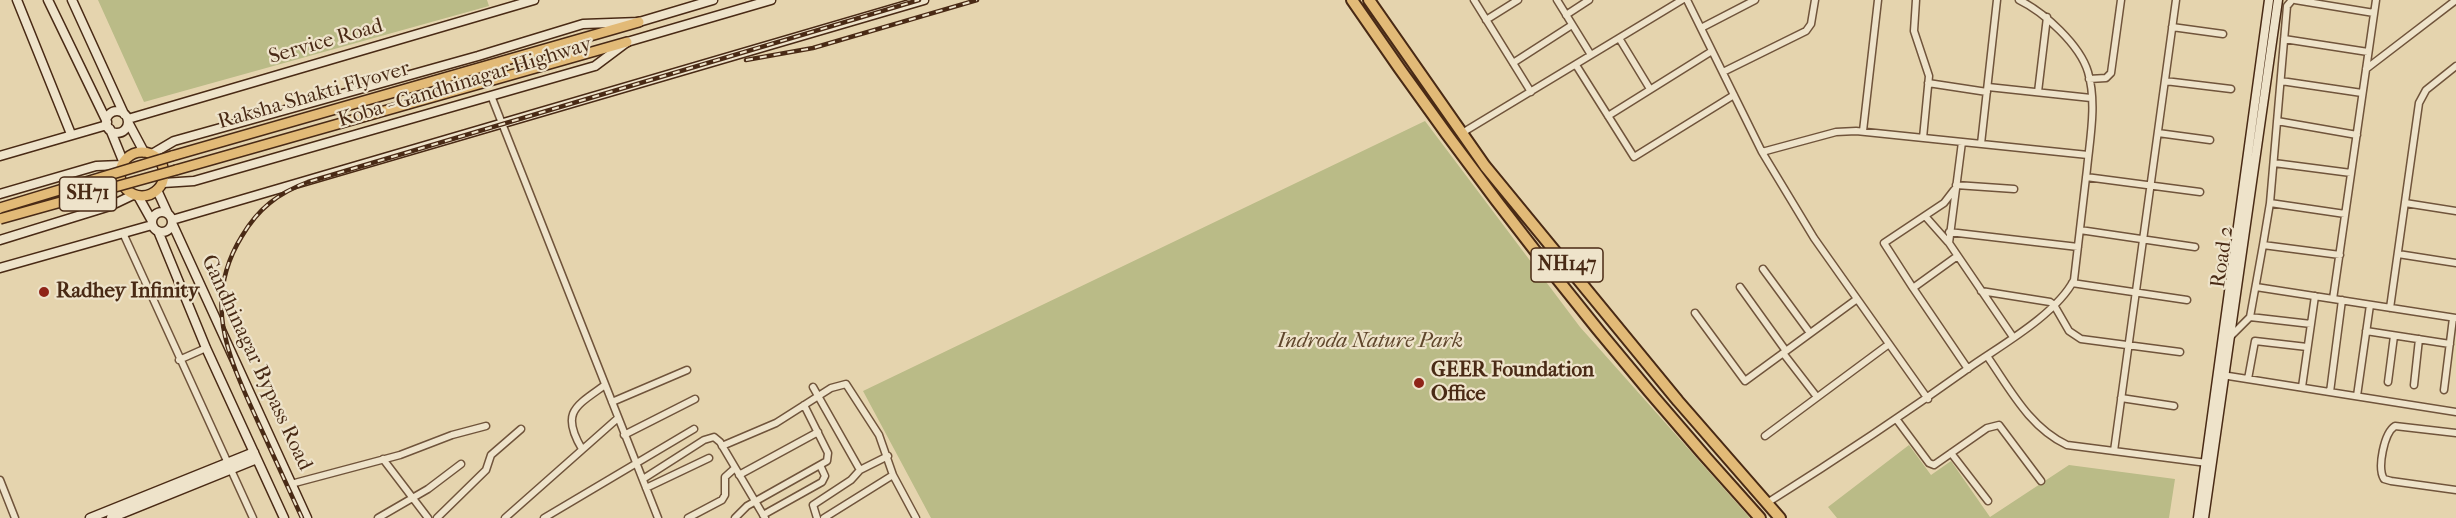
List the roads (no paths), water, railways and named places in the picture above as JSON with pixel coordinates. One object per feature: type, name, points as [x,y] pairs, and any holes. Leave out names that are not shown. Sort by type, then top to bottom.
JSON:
[{"type":"highway","name":"NH147","points":[[1352,0],[1498,203],[1619,359],[1760,518]]},
{"type":"highway","name":"NH147","points":[[1369,0],[1485,166],[1671,392],[1780,518]]},
{"type":"main road","name":"Raksha Shakti Flyover","points":[[0,208],[172,156],[639,22]]},
{"type":"main road","name":"Raksha Shakti Flyover","points":[[0,219],[627,42]]},
{"type":"main road","name":"SH71","points":[[148,153],[133,153],[122,163],[121,182],[136,195],[146,196],[160,187]]},
{"type":"main road","points":[[148,153],[163,168],[160,187]]},
{"type":"street","points":[[17,0],[71,134]]},
{"type":"street","points":[[0,195],[96,166],[122,163],[108,125],[48,0]]},
{"type":"street","points":[[72,0],[127,118],[148,153]]},
{"type":"street","name":"Service Road","points":[[127,118],[534,0]]},
{"type":"street","name":"Koba - Gandhinagar Highway","points":[[148,153],[174,141],[478,56],[583,24],[639,22],[713,0]]},
{"type":"street","name":"Koba - Gandhinagar Highway","points":[[160,187],[194,181],[492,98],[595,66],[627,42],[771,0]]},
{"type":"street","points":[[154,226],[157,213],[171,219],[924,0]]},
{"type":"street","points":[[1474,0],[1531,92]]},
{"type":"street","points":[[1486,20],[1518,0]]},
{"type":"street","points":[[1557,0],[1591,55]]},
{"type":"street","points":[[1566,15],[1589,0]]},
{"type":"street","points":[[1462,133],[1682,0]]},
{"type":"street","points":[[1687,0],[1762,152],[1814,238],[1928,399]]},
{"type":"street","points":[[1701,28],[1755,0]]},
{"type":"street","points":[[1723,72],[1806,31],[1811,24],[1815,0]]},
{"type":"street","points":[[1863,131],[1878,0]]},
{"type":"street","points":[[1916,0],[1914,31],[1917,45],[1927,66],[1928,83],[1923,138]]},
{"type":"street","points":[[1981,144],[1997,0]]},
{"type":"street","points":[[1767,503],[1928,399],[2054,305],[2072,283],[2088,155],[2091,98],[2089,79],[2078,53],[2047,17],[2019,0]]},
{"type":"street","points":[[2089,79],[2106,78],[2111,73],[2121,0]]},
{"type":"street","points":[[2114,451],[2176,0]]},
{"type":"street","name":"Road 2","points":[[2198,518],[2221,375],[2270,0]]},
{"type":"street","name":"Road 2","points":[[2221,375],[2230,337],[2278,0]]},
{"type":"street","points":[[2230,337],[2250,317],[2264,245],[2274,163],[2287,6],[2294,0],[2374,13]]},
{"type":"street","points":[[2333,299],[2376,0]]},
{"type":"street","points":[[2366,70],[2456,0]]},
{"type":"street","points":[[2038,92],[2047,17]]},
{"type":"street","points":[[1513,63],[1572,26]]},
{"type":"street","points":[[2172,27],[2223,34]]},
{"type":"street","points":[[1619,38],[1650,89]]},
{"type":"street","points":[[2284,39],[2368,52]]},
{"type":"street","points":[[1608,116],[1712,51]]},
{"type":"street","points":[[1576,65],[1634,157],[1734,95]]},
{"type":"street","points":[[2390,308],[2419,103],[2426,90],[2456,66]]},
{"type":"street","points":[[2165,81],[2231,89]]},
{"type":"street","points":[[2281,81],[2362,93]]},
{"type":"street","points":[[1928,83],[2091,98]]},
{"type":"street","points":[[492,98],[500,124],[658,518]]},
{"type":"street","points":[[108,125],[114,112],[127,118]]},
{"type":"street","points":[[108,125],[116,133],[123,131],[127,118]]},
{"type":"street","points":[[2277,121],[2357,135]]},
{"type":"street","points":[[0,156],[108,125]]},
{"type":"street","points":[[1762,152],[1836,132],[1863,131],[2088,155]]},
{"type":"street","points":[[2158,133],[2210,140]]},
{"type":"street","points":[[1949,243],[1962,142]]},
{"type":"street","points":[[2274,163],[2351,173]]},
{"type":"street","points":[[2086,177],[2200,192]]},
{"type":"street","points":[[1956,186],[2014,189]]},
{"type":"street","points":[[1956,186],[1948,200],[1884,243],[1968,369]]},
{"type":"street","name":"Gandhinagar Bypass Road","points":[[160,187],[171,219],[307,518]]},
{"type":"street","points":[[0,240],[110,206],[136,195]]},
{"type":"street","name":"Gandhinagar Bypass Road","points":[[136,195],[154,226],[206,348],[284,518]]},
{"type":"street","points":[[2270,203],[2345,213]]},
{"type":"street","points":[[2404,203],[2456,211]]},
{"type":"street","points":[[1925,216],[1949,243],[1956,257],[2013,337]]},
{"type":"street","points":[[0,268],[154,226],[166,232],[171,219]]},
{"type":"street","points":[[2080,230],[2195,247]]},
{"type":"street","points":[[1949,232],[2078,247]]},
{"type":"street","points":[[123,233],[253,518]]},
{"type":"street","points":[[2264,245],[2340,255]]},
{"type":"street","points":[[2398,254],[2456,262]]},
{"type":"street","points":[[1913,288],[1956,257]]},
{"type":"street","points":[[1763,269],[1810,333]]},
{"type":"street","points":[[2072,283],[2187,300]]},
{"type":"street","points":[[1740,287],[1817,397]]},
{"type":"street","points":[[2256,287],[2455,318],[2444,390]]},
{"type":"street","points":[[1981,291],[2054,305],[2075,336],[2180,352]]},
{"type":"street","points":[[2302,387],[2315,296]]},
{"type":"street","points":[[1695,313],[1745,381],[1857,299]]},
{"type":"street","points":[[2330,392],[2342,300]]},
{"type":"street","points":[[2357,396],[2370,305]]},
{"type":"street","points":[[2250,317],[2311,324]]},
{"type":"street","points":[[2366,332],[2450,344]]},
{"type":"street","points":[[2388,382],[2394,336]]},
{"type":"street","points":[[2414,385],[2419,339]]},
{"type":"street","points":[[2248,379],[2255,341],[2307,347]]},
{"type":"street","points":[[1765,436],[1889,344]]},
{"type":"street","points":[[179,360],[206,348]]},
{"type":"street","points":[[1987,356],[2034,423],[2049,437],[2067,445],[2207,463]]},
{"type":"street","points":[[612,402],[687,370]]},
{"type":"street","points":[[2221,375],[2456,412]]},
{"type":"street","points":[[722,446],[776,423],[818,395],[840,384],[846,384],[879,435],[893,475],[916,518]]},
{"type":"street","points":[[582,449],[572,428],[572,412],[576,406],[605,385]]},
{"type":"street","points":[[813,387],[860,470]]},
{"type":"street","points":[[2121,398],[2174,406]]},
{"type":"street","points":[[624,435],[695,399]]},
{"type":"street","points":[[735,518],[754,502],[829,458],[804,405]]},
{"type":"street","points":[[505,518],[618,418]]},
{"type":"street","points":[[1897,420],[1929,463],[1934,465],[1987,428],[1999,425],[2041,481]]},
{"type":"street","points":[[291,484],[383,459],[486,426]]},
{"type":"street","points":[[2456,434],[2395,426],[2387,433],[2381,472],[2384,479],[2391,481],[2456,490]]},
{"type":"street","points":[[437,518],[486,470],[489,458],[521,429]]},
{"type":"street","points":[[544,518],[694,429]]},
{"type":"street","points":[[739,475],[818,432]]},
{"type":"street","points":[[642,479],[704,440],[714,437],[722,446],[764,517],[822,482],[825,476],[820,465]]},
{"type":"street","points":[[1952,453],[1989,501]]},
{"type":"street","points":[[111,518],[256,455]]},
{"type":"street","points":[[817,518],[813,505],[851,480],[860,470],[888,456]]},
{"type":"street","points":[[646,488],[709,458]]},
{"type":"street","points":[[383,459],[427,518]]},
{"type":"street","name":"Road 2","points":[[2204,518],[2207,463]]},
{"type":"street","points":[[378,518],[412,499],[461,464]]},
{"type":"street","points":[[90,518],[230,466]]},
{"type":"street","points":[[688,518],[722,500],[725,495],[725,477],[735,468]]},
{"type":"street","points":[[824,518],[893,475]]},
{"type":"street","points":[[0,480],[15,518]]},
{"type":"railway","points":[[302,518],[247,398],[229,352],[221,307],[223,284],[230,260],[248,226],[270,203],[287,191],[308,182],[919,0]]},
{"type":"railway","points":[[746,60],[813,48],[977,0]]},
{"type":"place","name":"Radhey Infinity","points":[[44,292]]},
{"type":"place","name":"GEER Foundation Office","points":[[1419,383]]},
{"type":"park label","name":"Indroda Nature Park","points":[[1370,342]]}]
